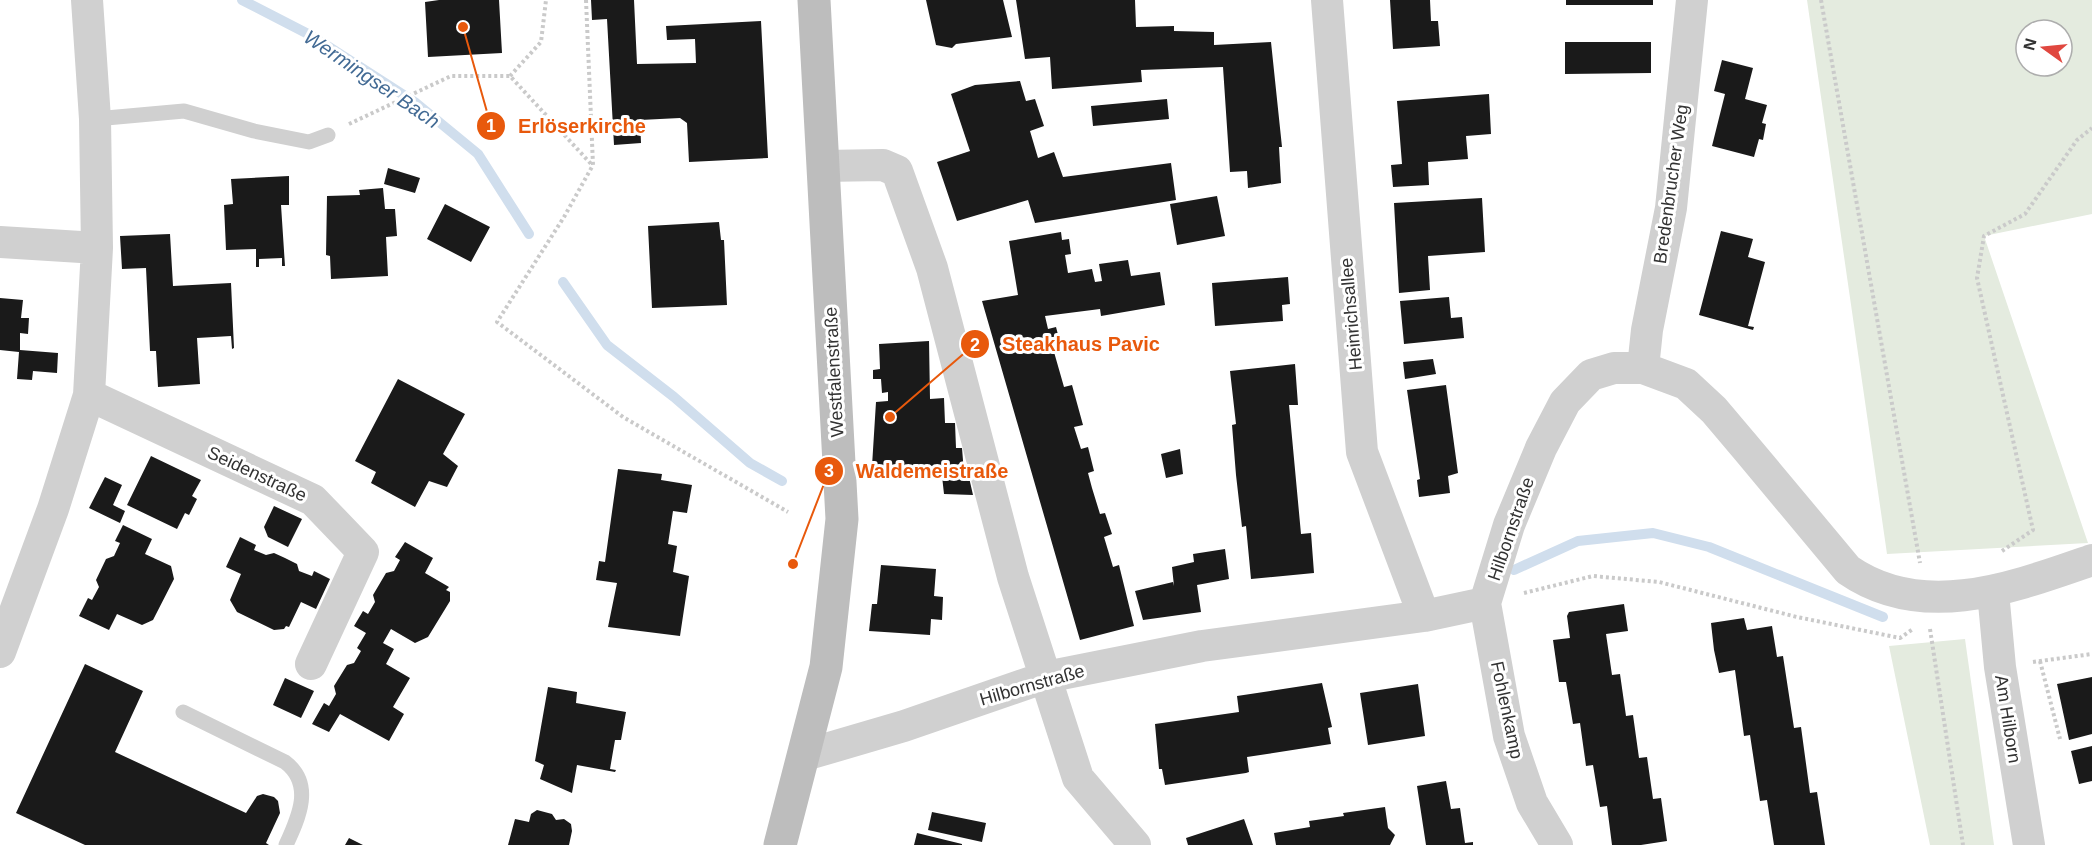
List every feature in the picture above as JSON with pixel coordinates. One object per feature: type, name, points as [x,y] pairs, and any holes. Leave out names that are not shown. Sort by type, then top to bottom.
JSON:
[{"type":"main road","name":"Westfalenstraße","points":[[780,845],[826,667],[842,519],[814,0]]},
{"type":"street","points":[[0,652],[53,509],[89,395],[98,248],[95,119],[87,0]]},
{"type":"street","name":"Heinrichsallee","points":[[1326,0],[1362,452],[1424,616]]},
{"type":"street","name":"Bredenbrucher Weg","points":[[1643,368],[1647,330],[1671,208],[1692,0]]},
{"type":"street","points":[[823,166],[883,165],[897,171],[932,268],[1008,561],[1078,778],[1135,845]]},
{"type":"street","points":[[0,242],[98,248]]},
{"type":"street","name":"Hilbornstraße","points":[[805,755],[904,726],[1046,677],[1202,646],[1424,616],[1485,603],[1509,525],[1541,448],[1565,402],[1591,375],[1614,368],[1643,368],[1686,384],[1714,410],[1848,570],[1865,582],[1925,598],[1993,592],[2092,560]]},
{"type":"street","name":"Seidenstraße","points":[[89,395],[313,500],[363,552],[311,664]]},
{"type":"street","name":"Am Hilborn","points":[[1993,592],[2000,667],[2029,845]]},
{"type":"street","name":"Fohlenkamp","points":[[1485,603],[1509,736],[1532,803],[1557,845]]},
{"type":"lane","points":[[95,119],[184,111],[254,131],[309,142],[328,135]]},
{"type":"lane","points":[[183,712],[285,762],[297,771],[302,784],[301,803],[286,845]]},
{"type":"path","points":[[510,76],[541,42],[546,0]]},
{"type":"path","points":[[586,0],[592,165],[564,217],[497,322],[623,417],[788,512]]},
{"type":"path","points":[[1821,0],[1925,598],[1963,845]]},
{"type":"path","points":[[328,135],[451,76],[510,76],[592,165]]},
{"type":"path","points":[[1993,592],[1983,563],[2033,530],[1977,278],[1984,236],[2025,214],[2077,140],[2092,128]]},
{"type":"path","points":[[1485,603],[1593,576],[1659,582],[1797,617],[1900,638],[1912,630],[1925,598]]},
{"type":"path","points":[[2000,667],[2092,654]]},
{"type":"path","points":[[2040,661],[2060,739]]},
{"type":"shaded area","points":[[1807,0],[2092,0],[2092,214],[1984,236],[2088,543],[1887,554]]},
{"type":"shaded area","points":[[1965,639],[1994,845],[1930,845],[1889,646]]},
{"type":"building","points":[[499,0],[502,53],[428,57],[425,2]]},
{"type":"building","points":[[591,0],[634,0],[637,64],[696,63],[695,39],[667,40],[666,26],[761,21],[768,158],[689,162],[687,123],[680,118],[640,120],[641,143],[614,145],[607,19],[592,20]]},
{"type":"building","points":[[926,0],[1003,0],[1012,37],[956,44],[952,48],[936,45]]},
{"type":"building","points":[[1016,0],[1135,0],[1136,27],[1174,26],[1174,31],[1214,32],[1214,45],[1271,42],[1282,147],[1279,147],[1281,183],[1248,188],[1247,171],[1230,172],[1223,67],[1141,70],[1142,82],[1052,89],[1050,57],[1025,59]]},
{"type":"building","points":[[1390,0],[1430,0],[1431,21],[1438,21],[1440,46],[1393,49]]},
{"type":"building","points":[[1566,0],[1653,0],[1653,5],[1566,5]]},
{"type":"building","points":[[1565,42],[1651,42],[1651,73],[1565,74]]},
{"type":"building","points":[[1722,60],[1753,68],[1745,99],[1767,105],[1762,123],[1766,124],[1763,140],[1759,139],[1754,157],[1712,146],[1725,94],[1714,91]]},
{"type":"building","points":[[1020,81],[1026,101],[1035,99],[1044,126],[1030,131],[1038,158],[1054,152],[1063,177],[1171,163],[1176,200],[1035,223],[1028,200],[957,221],[937,162],[970,151],[951,94],[975,85]]},
{"type":"building","points":[[1489,94],[1491,134],[1466,136],[1468,159],[1428,162],[1429,185],[1393,187],[1391,165],[1402,164],[1397,101]]},
{"type":"building","points":[[1167,99],[1169,119],[1093,126],[1091,106]]},
{"type":"building","points":[[388,168],[420,178],[415,193],[384,184]]},
{"type":"building","points":[[289,176],[289,205],[281,205],[285,266],[282,266],[282,258],[259,259],[259,267],[256,267],[256,249],[226,250],[224,205],[233,204],[231,179]]},
{"type":"building","points":[[383,188],[385,209],[395,209],[397,236],[386,237],[388,276],[331,279],[330,256],[326,255],[327,196],[360,195],[359,190]]},
{"type":"building","points":[[1217,196],[1225,236],[1177,245],[1170,204]]},
{"type":"building","points":[[1482,198],[1485,252],[1428,256],[1430,290],[1399,293],[1394,203]]},
{"type":"building","points":[[445,204],[490,227],[471,262],[427,239]]},
{"type":"building","points":[[719,222],[721,240],[724,240],[727,305],[652,308],[648,226]]},
{"type":"building","points":[[1721,231],[1753,239],[1748,257],[1765,262],[1748,326],[1754,327],[1753,330],[1699,315]]},
{"type":"building","points":[[1061,232],[1062,240],[1069,239],[1071,254],[1065,255],[1068,273],[1092,269],[1095,282],[1102,281],[1099,264],[1128,260],[1131,276],[1160,272],[1165,305],[1101,316],[1100,309],[1045,316],[1048,329],[1056,327],[1062,350],[1054,352],[1064,387],[1072,385],[1083,425],[1074,427],[1081,449],[1088,447],[1094,471],[1088,473],[1092,488],[1100,514],[1105,513],[1112,534],[1104,537],[1113,567],[1119,565],[1134,626],[1080,640],[982,301],[1018,295],[1009,241]]},
{"type":"building","points":[[170,234],[173,286],[231,283],[234,348],[232,349],[231,336],[197,338],[200,384],[158,387],[156,351],[150,351],[146,268],[122,269],[120,236]]},
{"type":"building","points":[[1288,277],[1290,304],[1282,305],[1283,321],[1215,326],[1212,283]]},
{"type":"building","points":[[1449,297],[1451,318],[1462,317],[1464,338],[1404,344],[1400,301]]},
{"type":"building","points":[[0,298],[23,300],[21,318],[29,318],[28,334],[20,333],[20,350],[58,353],[57,373],[33,371],[32,380],[17,379],[19,352],[0,350]]},
{"type":"building","points":[[929,341],[930,399],[944,398],[945,423],[955,423],[956,448],[962,448],[964,473],[968,473],[973,495],[944,494],[942,476],[923,477],[922,466],[890,468],[887,471],[878,472],[872,466],[876,402],[888,401],[888,392],[882,393],[881,379],[873,379],[873,370],[880,369],[879,344]]},
{"type":"building","points":[[1433,359],[1436,374],[1405,379],[1403,362]]},
{"type":"building","points":[[1295,364],[1298,405],[1289,405],[1301,534],[1311,533],[1314,573],[1251,579],[1246,526],[1242,527],[1236,475],[1232,425],[1236,424],[1230,371]]},
{"type":"building","points":[[398,379],[465,414],[443,454],[458,466],[447,487],[429,481],[415,507],[371,483],[376,472],[355,461]]},
{"type":"building","points":[[1446,385],[1458,473],[1448,476],[1450,493],[1419,497],[1417,480],[1420,479],[1407,390]]},
{"type":"building","points":[[1180,449],[1183,474],[1166,478],[1161,454]]},
{"type":"building","points":[[151,456],[201,480],[192,496],[197,499],[189,515],[185,513],[177,529],[127,505]]},
{"type":"building","points":[[618,469],[662,474],[661,480],[692,485],[687,513],[673,511],[668,544],[677,546],[673,572],[689,576],[680,636],[608,627],[617,583],[596,580],[599,561],[605,562]]},
{"type":"building","points":[[105,477],[122,485],[113,505],[125,511],[120,523],[89,508]]},
{"type":"building","points":[[274,506],[302,519],[288,547],[268,537],[264,527]]},
{"type":"building","points":[[123,525],[152,539],[145,554],[171,566],[174,579],[153,620],[142,625],[117,614],[109,630],[79,616],[88,598],[92,600],[99,587],[96,580],[106,559],[114,556],[120,543],[115,541]]},
{"type":"building","points":[[240,537],[256,545],[254,550],[266,555],[274,553],[297,564],[299,571],[312,576],[314,571],[330,579],[316,609],[301,602],[289,627],[274,630],[237,612],[230,600],[241,574],[226,567]]},
{"type":"building","points":[[405,542],[433,558],[425,573],[449,587],[446,590],[450,592],[450,601],[428,637],[415,643],[391,629],[383,643],[394,649],[386,664],[410,678],[393,707],[404,714],[389,741],[340,714],[329,732],[312,724],[324,703],[329,706],[336,694],[334,686],[347,665],[354,663],[361,651],[357,648],[366,633],[354,626],[363,611],[368,614],[375,602],[373,595],[386,573],[394,571],[400,560],[395,557]]},
{"type":"building","points":[[1225,549],[1229,579],[1197,585],[1201,612],[1143,620],[1135,591],[1173,582],[1174,586],[1172,567],[1194,562],[1193,554]]},
{"type":"building","points":[[881,565],[936,569],[934,596],[943,597],[942,620],[931,619],[930,635],[869,631],[872,604],[877,604]]},
{"type":"building","points":[[1624,604],[1628,631],[1606,634],[1612,675],[1620,674],[1626,716],[1633,715],[1639,758],[1647,757],[1653,799],[1661,798],[1667,841],[1641,845],[1612,845],[1607,806],[1600,807],[1593,765],[1586,766],[1580,723],[1573,724],[1566,682],[1559,682],[1553,640],[1570,638],[1567,616],[1569,612]]},
{"type":"building","points":[[1744,618],[1747,630],[1772,626],[1777,657],[1783,656],[1794,728],[1801,727],[1810,793],[1817,792],[1825,845],[1774,845],[1767,800],[1760,801],[1750,735],[1744,736],[1735,670],[1719,673],[1714,650],[1711,623]]},
{"type":"building","points":[[85,664],[143,691],[115,752],[246,813],[257,796],[263,794],[274,797],[278,801],[280,813],[266,843],[269,845],[85,845],[16,813]]},
{"type":"building","points":[[2092,677],[2092,734],[2069,740],[2057,684]]},
{"type":"building","points":[[285,678],[314,691],[301,718],[273,705]]},
{"type":"building","points":[[1322,683],[1332,727],[1328,728],[1331,744],[1247,757],[1249,772],[1246,773],[1165,785],[1162,769],[1159,769],[1155,724],[1239,712],[1237,696]]},
{"type":"building","points":[[1418,684],[1425,736],[1368,745],[1360,693]]},
{"type":"building","points":[[548,687],[577,692],[576,703],[626,712],[621,740],[615,740],[610,769],[616,770],[615,772],[577,765],[572,793],[540,779],[544,765],[535,761]]},
{"type":"building","points":[[2092,746],[2092,781],[2079,784],[2071,751]]},
{"type":"building","points":[[1446,781],[1451,809],[1460,808],[1465,843],[1473,842],[1473,845],[1426,845],[1417,786]]},
{"type":"building","points":[[1385,807],[1388,828],[1395,835],[1390,845],[1276,845],[1274,833],[1310,827],[1309,821],[1344,816],[1343,813]]},
{"type":"building","points":[[537,810],[552,814],[556,820],[564,819],[571,824],[569,845],[508,845],[515,819],[529,822],[531,814]]},
{"type":"building","points":[[932,812],[986,823],[982,842],[928,830]]},
{"type":"building","points":[[1244,819],[1253,845],[1188,845],[1186,838]]},
{"type":"building","points":[[917,833],[962,844],[962,845],[914,845]]},
{"type":"building","points":[[349,838],[363,845],[345,845]]},
{"type":"waterway","name":"Wermingser Bach","points":[[242,0],[312,36],[416,103],[478,154],[529,234]]},
{"type":"waterway","name":"Wermingser Bach","points":[[563,282],[607,345],[674,397],[750,463],[782,481]]},
{"type":"waterway","points":[[1514,570],[1578,541],[1653,533],[1709,547],[1883,617]]},
{"type":"place","name":"Erlöserkirche","points":[[463,27]]},
{"type":"place","name":"Steakhaus Pavic","points":[[890,417]]},
{"type":"place","name":"Waldemeistraße","points":[[793,564]]}]
